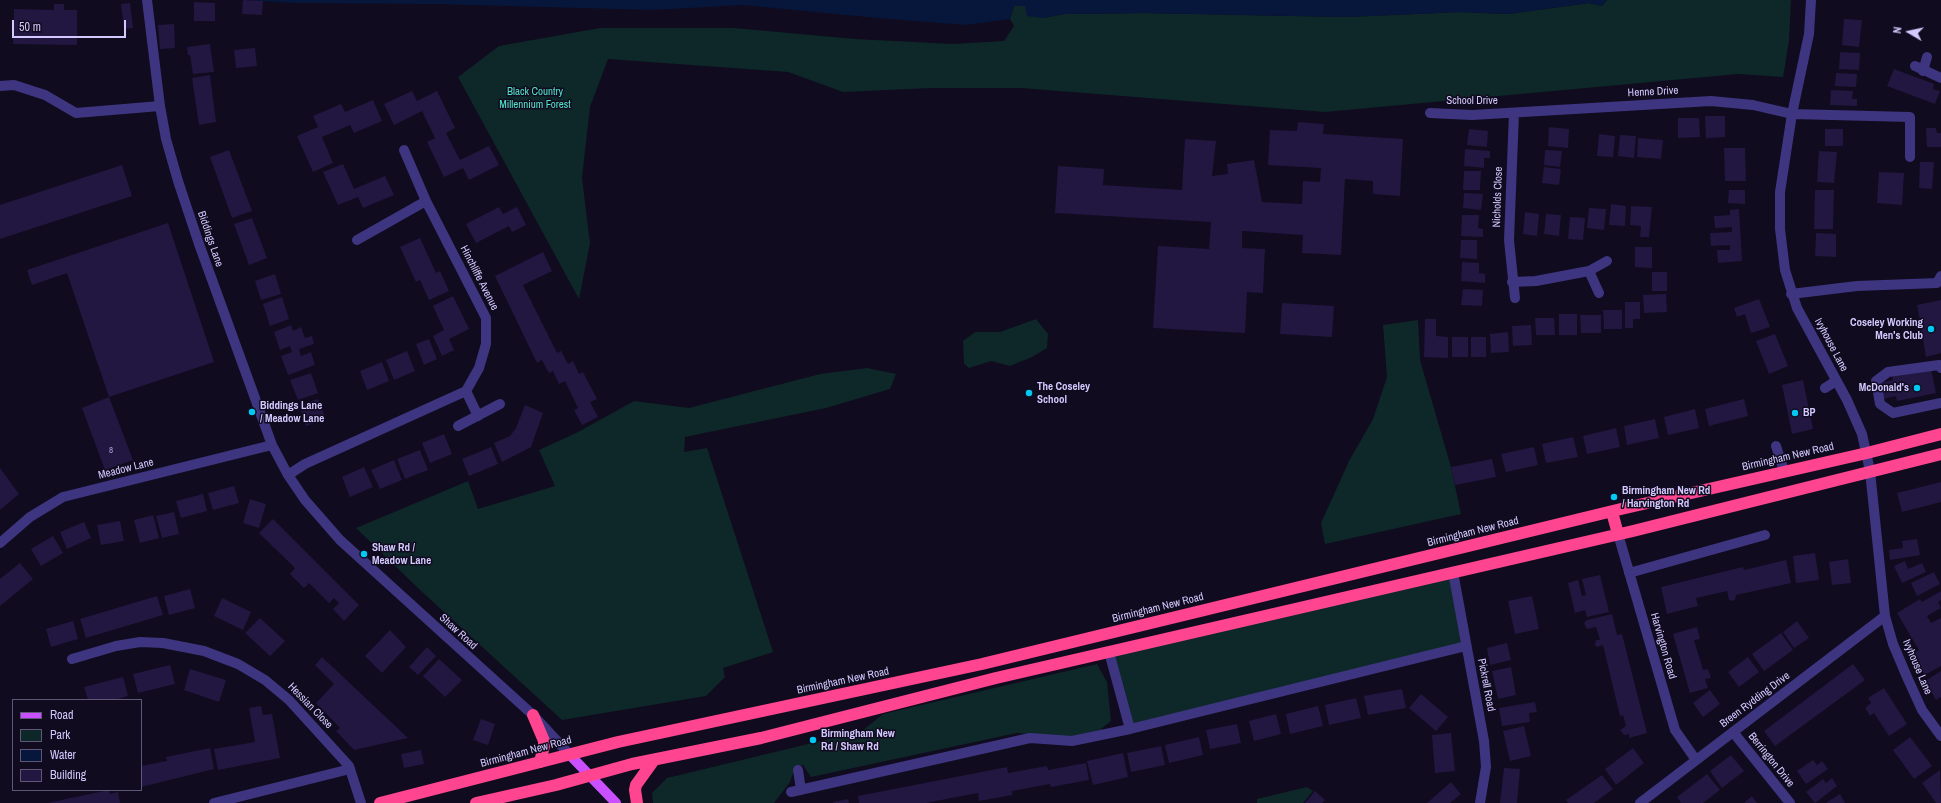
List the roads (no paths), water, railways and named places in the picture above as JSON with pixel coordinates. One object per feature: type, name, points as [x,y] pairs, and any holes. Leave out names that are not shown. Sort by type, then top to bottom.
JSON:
[{"type":"highway","name":"Birmingham New Road","points":[[380,803],[618,742],[982,664],[1448,551],[1784,471],[1867,453],[1941,434]]},
{"type":"highway","points":[[476,803],[590,776],[632,764],[760,738],[996,678],[1618,534],[1941,454]]},
{"type":"highway","points":[[1612,512],[1618,534]]},
{"type":"highway","points":[[1448,551],[1453,572]]},
{"type":"highway","points":[[533,715],[544,741],[540,762]]},
{"type":"highway","points":[[638,803],[635,790],[636,785],[654,760]]},
{"type":"main road","name":"Shaw Road","points":[[569,754],[616,803]]},
{"type":"street","name":"Ivyhouse Lane","points":[[1811,0],[1808,34],[1792,114],[1780,192],[1780,230],[1785,270],[1791,294],[1797,308],[1859,425],[1867,453],[1870,471],[1885,616],[1893,644],[1922,710],[1941,736]]},
{"type":"street","name":"Biddings Lane","points":[[147,1],[160,106],[166,138],[199,244],[272,445],[288,475]]},
{"type":"street","points":[[1927,58],[1919,69],[1941,78]]},
{"type":"street","points":[[0,86],[14,85],[45,95],[76,113],[160,106]]},
{"type":"street","name":"Henne Drive","points":[[1514,113],[1711,101],[1753,105],[1792,114],[1910,117],[1910,158]]},
{"type":"street","name":"School Drive","points":[[1430,113],[1472,115],[1514,113]]},
{"type":"street","name":"Nicholds Close","points":[[1514,113],[1509,240],[1512,282],[1515,298]]},
{"type":"street","name":"Hinchliffe Avenue","points":[[404,150],[426,201],[486,318],[486,344],[479,368],[466,391]]},
{"type":"street","points":[[357,240],[426,201]]},
{"type":"street","points":[[1512,282],[1536,281],[1589,271],[1607,261]]},
{"type":"street","points":[[1589,271],[1599,293]]},
{"type":"street","points":[[1791,294],[1857,286],[1937,282],[1941,276]]},
{"type":"street","points":[[1941,368],[1939,365],[1888,372],[1876,382],[1880,404],[1893,413],[1941,404]]},
{"type":"street","points":[[1824,388],[1836,381]]},
{"type":"street","points":[[288,475],[306,464],[466,391],[478,416]]},
{"type":"street","points":[[458,426],[500,404]]},
{"type":"street","name":"Meadow Lane","points":[[0,543],[30,517],[63,497],[272,445]]},
{"type":"street","points":[[1776,446],[1784,471]]},
{"type":"street","name":"Shaw Road","points":[[288,475],[305,500],[340,540],[533,715],[569,754]]},
{"type":"street","name":"Harvington Road","points":[[1618,534],[1675,730],[1696,760]]},
{"type":"street","points":[[1629,573],[1765,535]]},
{"type":"street","name":"Pickrell Road","points":[[1453,572],[1484,741],[1486,767],[1480,803]]},
{"type":"street","name":"Breen Rydding Drive","points":[[1640,803],[1885,616]]},
{"type":"street","name":"Hessian Close","points":[[72,659],[116,646],[140,642],[163,643],[204,651],[238,664],[265,680],[289,700],[350,769],[361,803]]},
{"type":"street","points":[[798,770],[796,791],[1030,738],[1072,741],[1130,730],[1466,646]]},
{"type":"street","points":[[1109,652],[1130,730]]},
{"type":"street","name":"Berrington Drive","points":[[1733,732],[1790,803]]},
{"type":"street","points":[[214,803],[350,769]]},
{"type":"water","points":[[243,0],[1607,0],[1602,6],[1589,3],[1508,14],[1461,12],[1346,17],[1144,13],[1064,14],[1043,18],[1027,16],[1025,6],[1014,6],[1010,19],[966,25],[743,5],[653,10],[435,4],[295,3]]},
{"type":"place","name":"Coseley Working Men's Club","points":[[1931,329]]},
{"type":"place","name":"McDonald's","points":[[1917,388]]},
{"type":"place","name":"The Coseley School","points":[[1029,393]]},
{"type":"place","name":"Biddings Lane / Meadow Lane","points":[[252,412]]},
{"type":"place","name":"BP","points":[[1795,413]]},
{"type":"place","name":"Birmingham New Rd / Harvington Rd","points":[[1614,497]]},
{"type":"place","name":"Shaw Rd / Meadow Lane","points":[[364,554]]},
{"type":"place","name":"Birmingham New Rd / Shaw Rd","points":[[813,740]]},
{"type":"park label","name":"Black Country Millennium Forest","points":[[535,98]]}]
